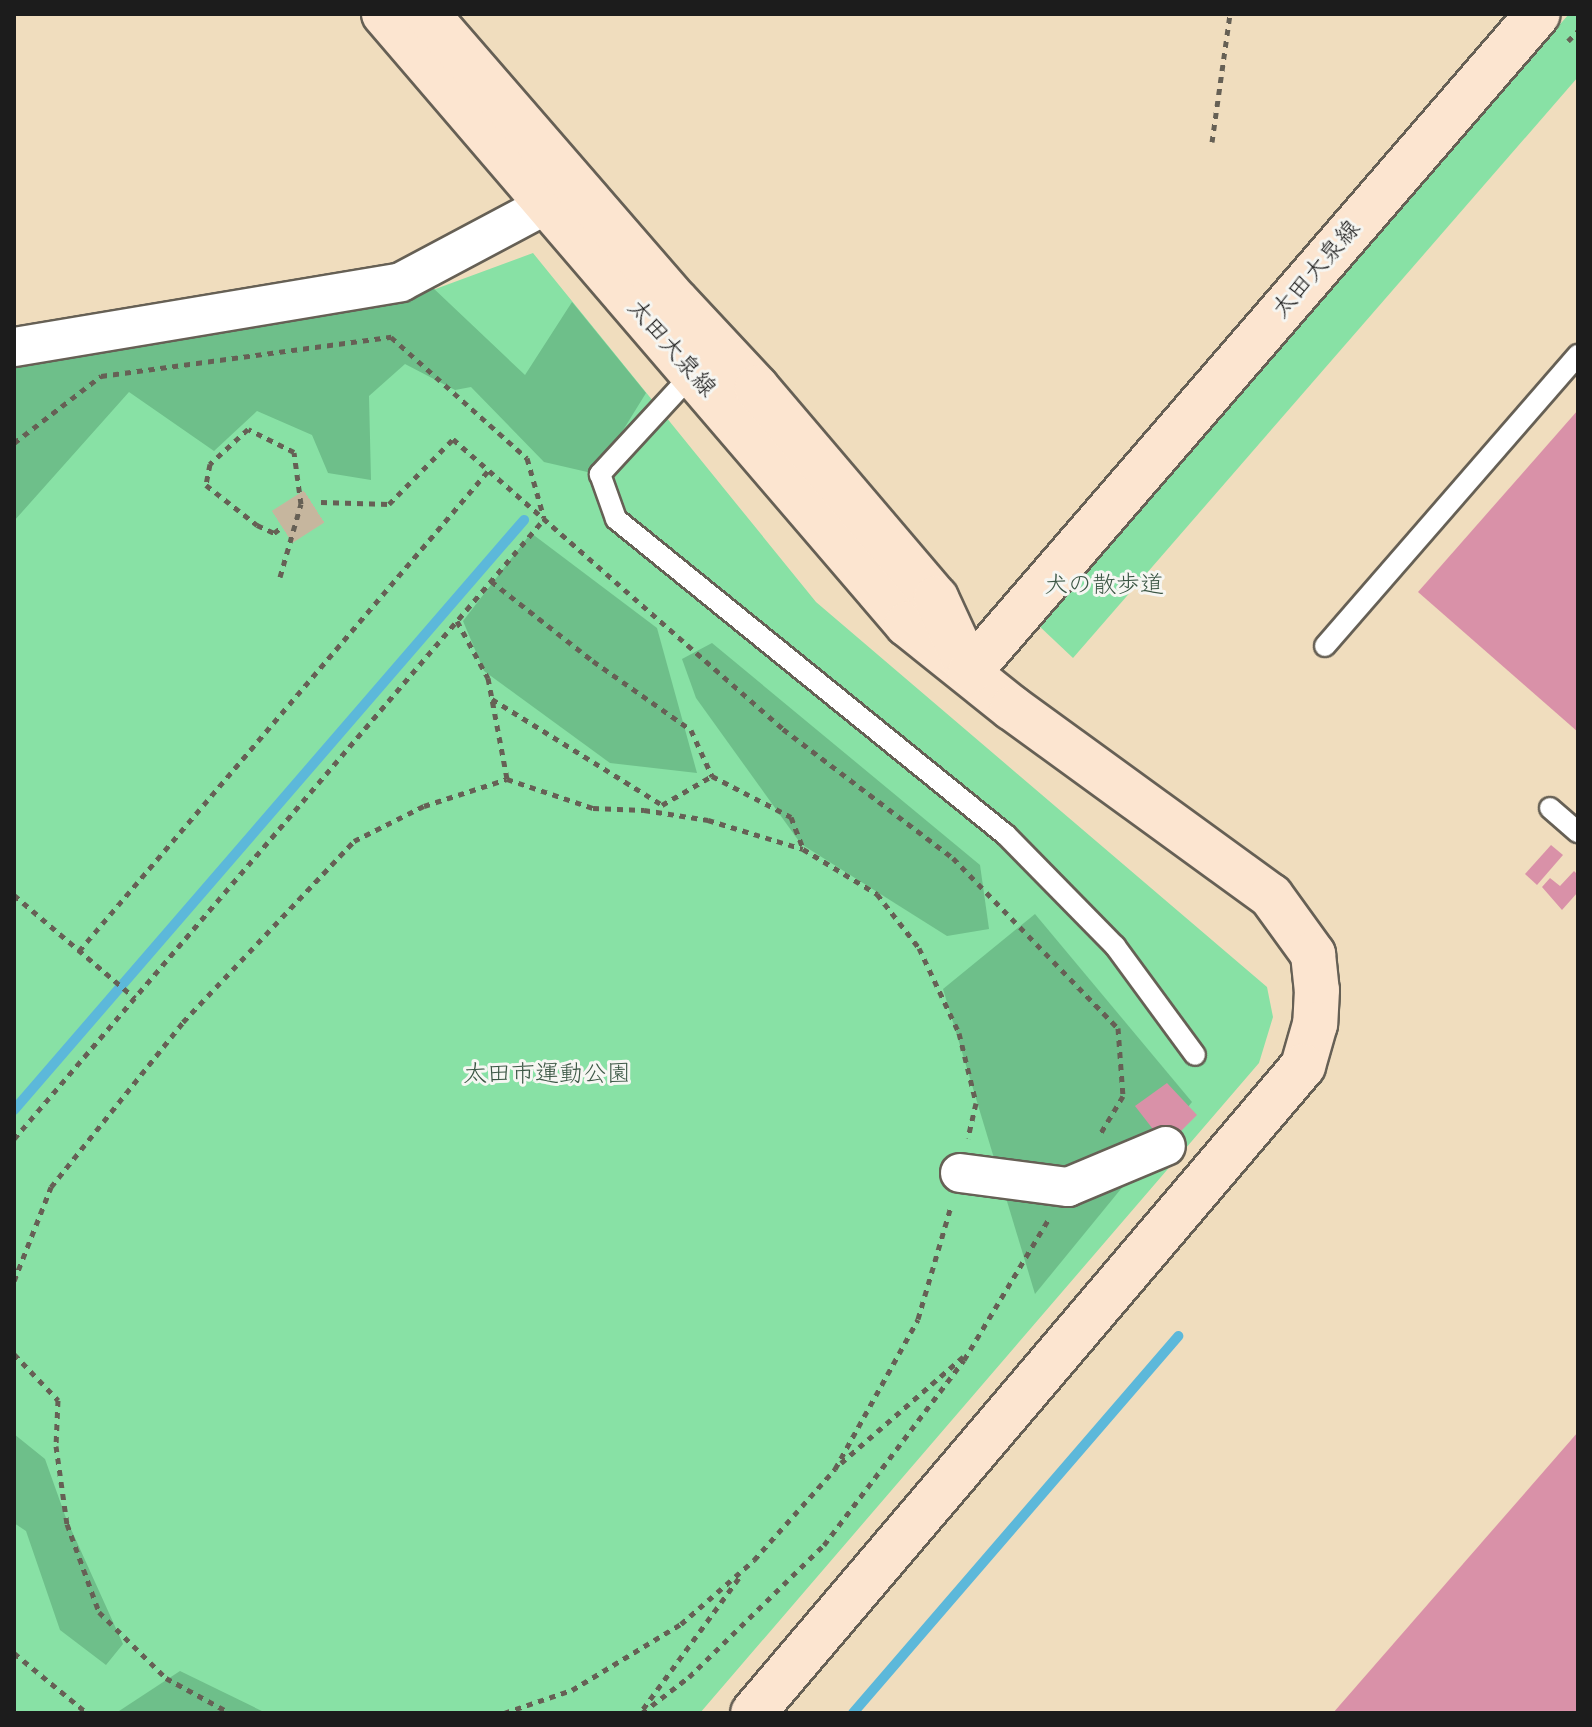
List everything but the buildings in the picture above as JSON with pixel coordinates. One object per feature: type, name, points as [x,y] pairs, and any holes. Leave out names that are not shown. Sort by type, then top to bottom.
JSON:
[{"type":"main road","name":"太田大泉線","points":[[384,14],[560,192],[705,360],[907,624],[970,671],[1538,14]]},
{"type":"main road","name":"太田大泉線","points":[[427,14],[560,192]]},
{"type":"main road","points":[[753,1713],[1303,1066],[1315,1024],[1317,990],[1313,954],[1271,896],[1012,708],[970,671]]},
{"type":"street","points":[[14,347],[401,282],[560,192]]},
{"type":"street","points":[[960,1173],[1068,1187],[1166,1146]]},
{"type":"lane","points":[[1325,646],[1578,355]]},
{"type":"lane","points":[[705,360],[600,474],[616,519],[1006,835],[1115,946],[1195,1055]]},
{"type":"lane","points":[[1550,808],[1578,832]]},
{"type":"path","points":[[1212,142],[1230,14]]},
{"type":"path","points":[[14,443],[101,376],[391,337],[527,458],[544,519]]},
{"type":"path","points":[[280,577],[301,504],[294,452],[248,429],[210,464],[206,485],[257,525],[274,533],[282,527]]},
{"type":"path","points":[[321,502],[389,504],[453,439],[783,729],[953,858],[1118,1028],[1123,1096],[969,1352],[824,1545],[689,1677],[641,1713]]},
{"type":"path","points":[[79,951],[489,470]]},
{"type":"path","points":[[14,1139],[544,519]]},
{"type":"path","points":[[491,581],[593,661],[691,730],[712,776],[791,817],[803,849]]},
{"type":"path","points":[[457,621],[488,678],[507,779]]},
{"type":"path","points":[[492,699],[662,805],[712,776]]},
{"type":"path","points":[[14,1281],[51,1187],[183,1022],[354,841],[424,806],[507,779],[593,808],[644,810],[708,820],[803,849],[877,894],[919,948],[959,1033],[976,1103],[960,1173],[918,1319],[835,1469]]},
{"type":"path","points":[[14,895],[135,998]]},
{"type":"path","points":[[641,1713],[724,1595],[835,1469],[969,1352]]},
{"type":"path","points":[[14,1354],[58,1400],[56,1446],[67,1524],[99,1612],[166,1678],[230,1713]]},
{"type":"path","points":[[504,1713],[572,1690],[681,1624],[754,1560]]},
{"type":"path","points":[[14,1653],[87,1713]]},
{"type":"green space","name":"犬の散歩道","points":[[1569,14],[1578,14],[1578,77],[1073,658],[1037,624]]},
{"type":"green space","name":"太田市運動公園","points":[[533,253],[816,602],[1267,987],[1273,1017],[1259,1063],[700,1713],[14,1713],[14,382],[411,298]]},
{"type":"green space","points":[[431,286],[525,375],[572,302],[646,393],[596,474],[544,462],[471,387],[455,390],[405,364],[369,396],[371,480],[328,473],[312,435],[257,411],[214,451],[129,392],[14,521],[14,357]]},
{"type":"green space","points":[[531,533],[657,628],[697,773],[610,763],[484,671],[463,621]]},
{"type":"green space","points":[[712,643],[980,865],[989,929],[947,936],[801,844],[696,698],[682,659]]},
{"type":"green space","points":[[1035,914],[1192,1102],[1035,1294],[943,989]]},
{"type":"green space","points":[[14,1434],[45,1459],[66,1518],[123,1644],[106,1665],[60,1630],[26,1531],[14,1523]]},
{"type":"green space","points":[[180,1671],[266,1713],[116,1713]]},
{"type":"waterway","points":[[14,1110],[524,520]]},
{"type":"waterway","points":[[853,1713],[1178,1336]]},
{"type":"tunnel","points":[[282,527],[321,502]]}]
